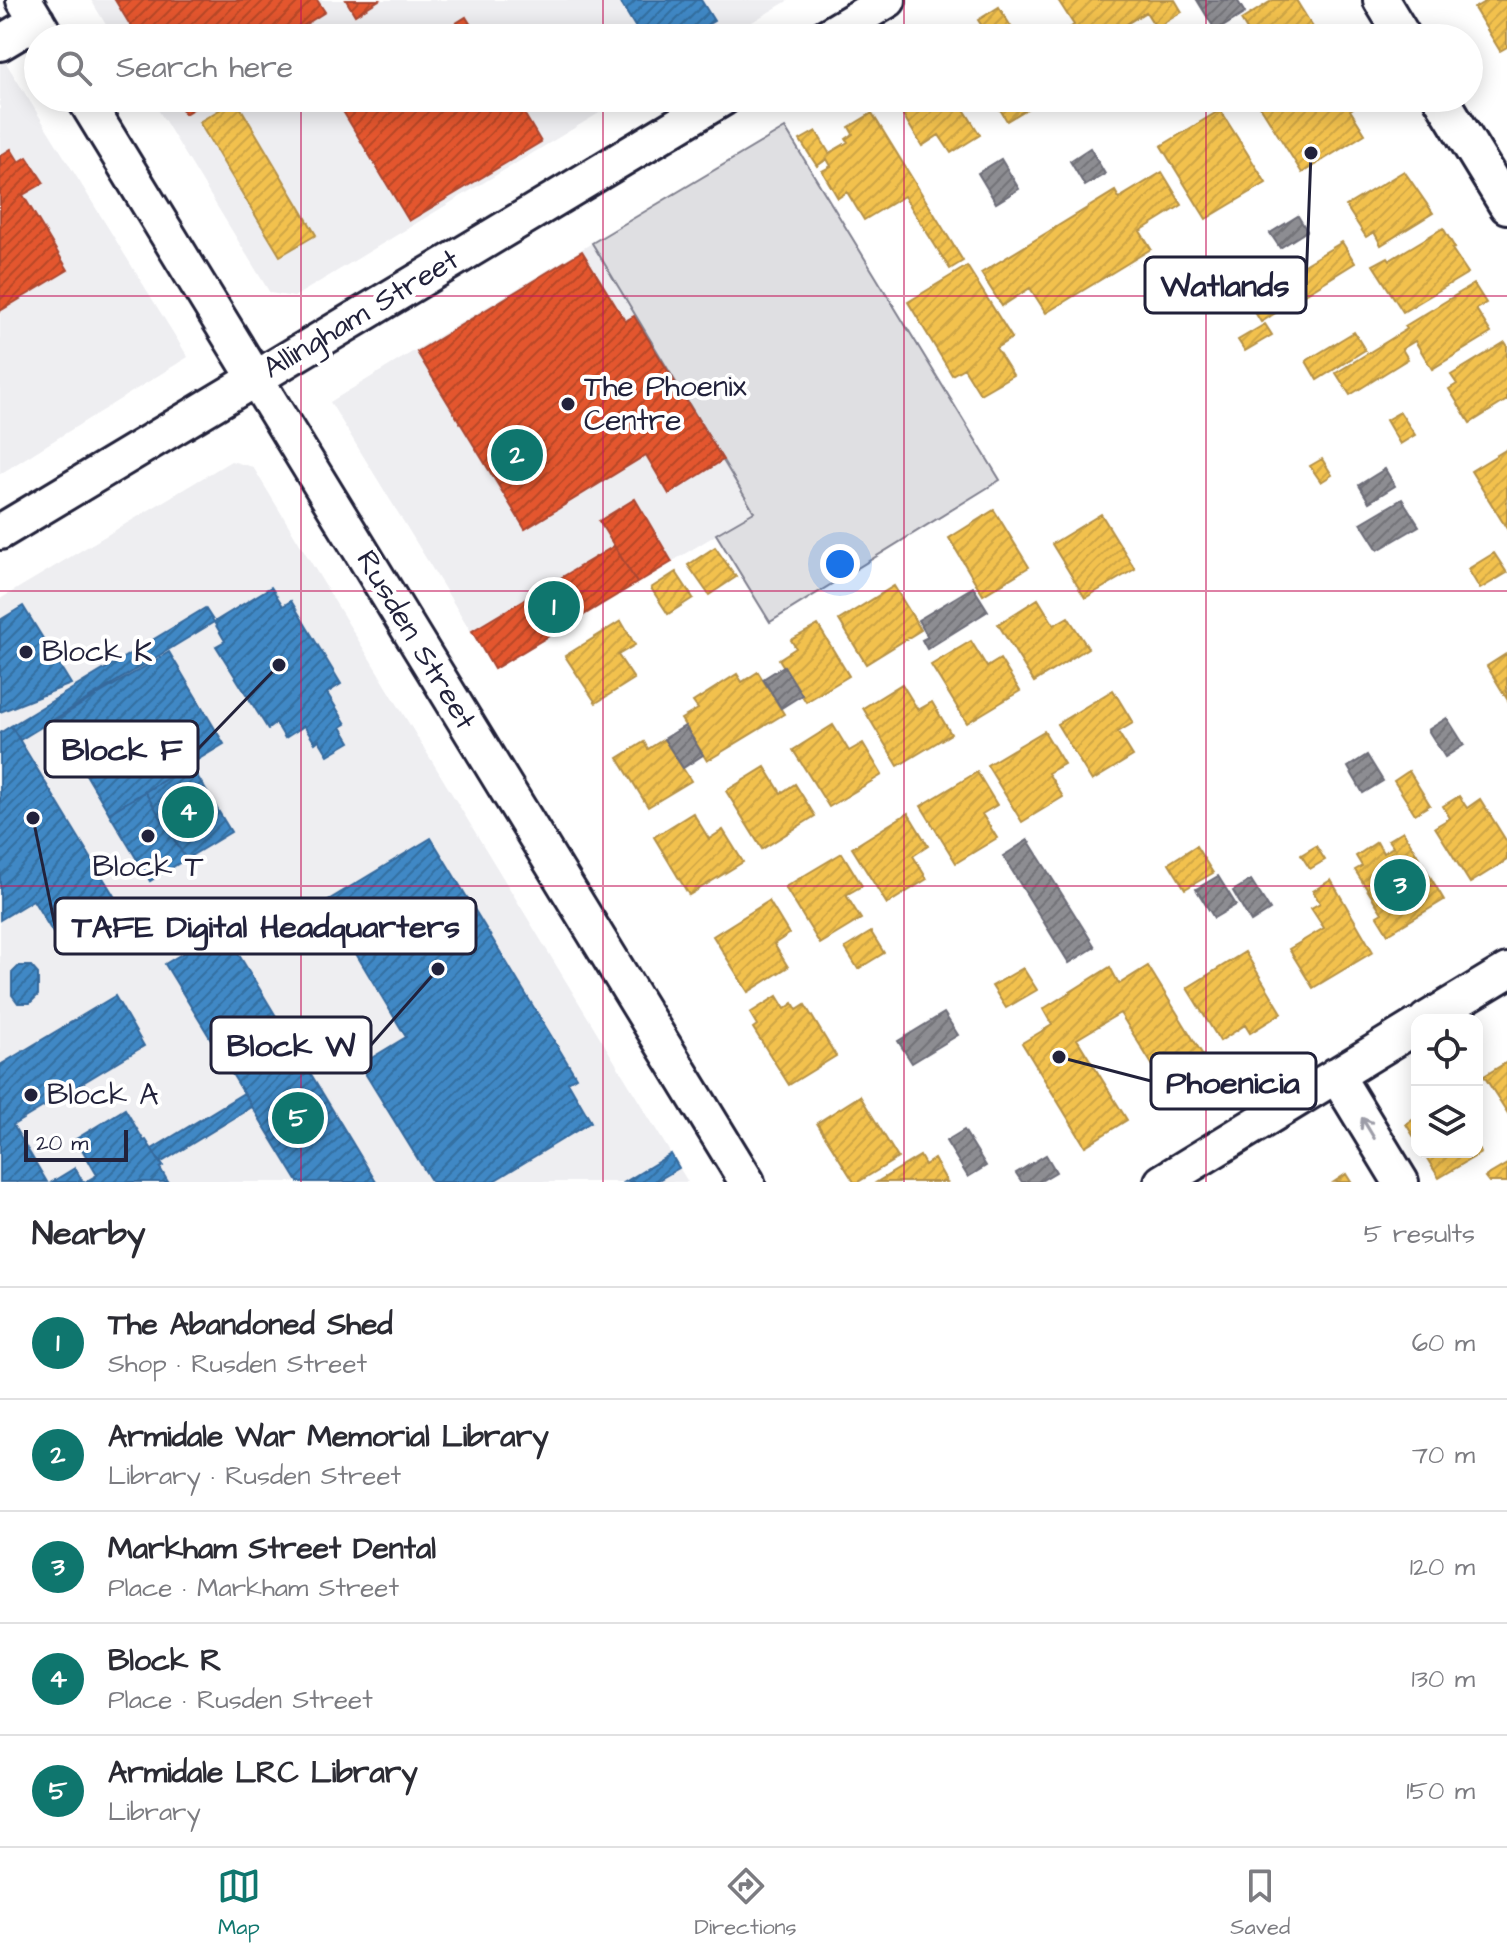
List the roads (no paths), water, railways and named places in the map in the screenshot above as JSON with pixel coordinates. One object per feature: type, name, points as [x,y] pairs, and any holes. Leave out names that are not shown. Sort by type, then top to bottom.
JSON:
[{"type":"street","points":[[848,24],[888,0]]},
{"type":"street","points":[[1381,0],[1396,24]]},
{"type":"street","points":[[0,43],[24,28]]},
{"type":"street","name":"Rusden Street","points":[[93,112],[747,1182]]},
{"type":"street","name":"Allingham Street","points":[[5,518],[255,378],[700,112]]},
{"type":"street","points":[[1450,112],[1507,206]]},
{"type":"street","points":[[1436,1014],[1507,971]]},
{"type":"street","points":[[1162,1182],[1411,1030]]},
{"type":"street","points":[[1336,1075],[1401,1182]]},
{"type":"place","name":"Watlands","points":[[1311,153]]},
{"type":"place","name":"The Phoenix Centre","points":[[568,404]]},
{"type":"place","name":"Armidale War Memorial Library","points":[[517,455]]},
{"type":"place","name":"The Abandoned Shed","points":[[554,607]]},
{"type":"place","name":"Block K","points":[[26,652]]},
{"type":"place","name":"Block F","points":[[279,665]]},
{"type":"place","name":"Block R","points":[[188,812]]},
{"type":"place","name":"TAFE Digital Headquarters","points":[[33,818]]},
{"type":"place","name":"Block T","points":[[148,836]]},
{"type":"place","name":"Markham Street Dental","points":[[1400,885]]},
{"type":"place","name":"Block W","points":[[438,969]]},
{"type":"place","name":"Phoenicia","points":[[1059,1057]]},
{"type":"place","name":"Block A","points":[[31,1095]]},
{"type":"place","name":"Armidale LRC Library","points":[[298,1118]]}]
